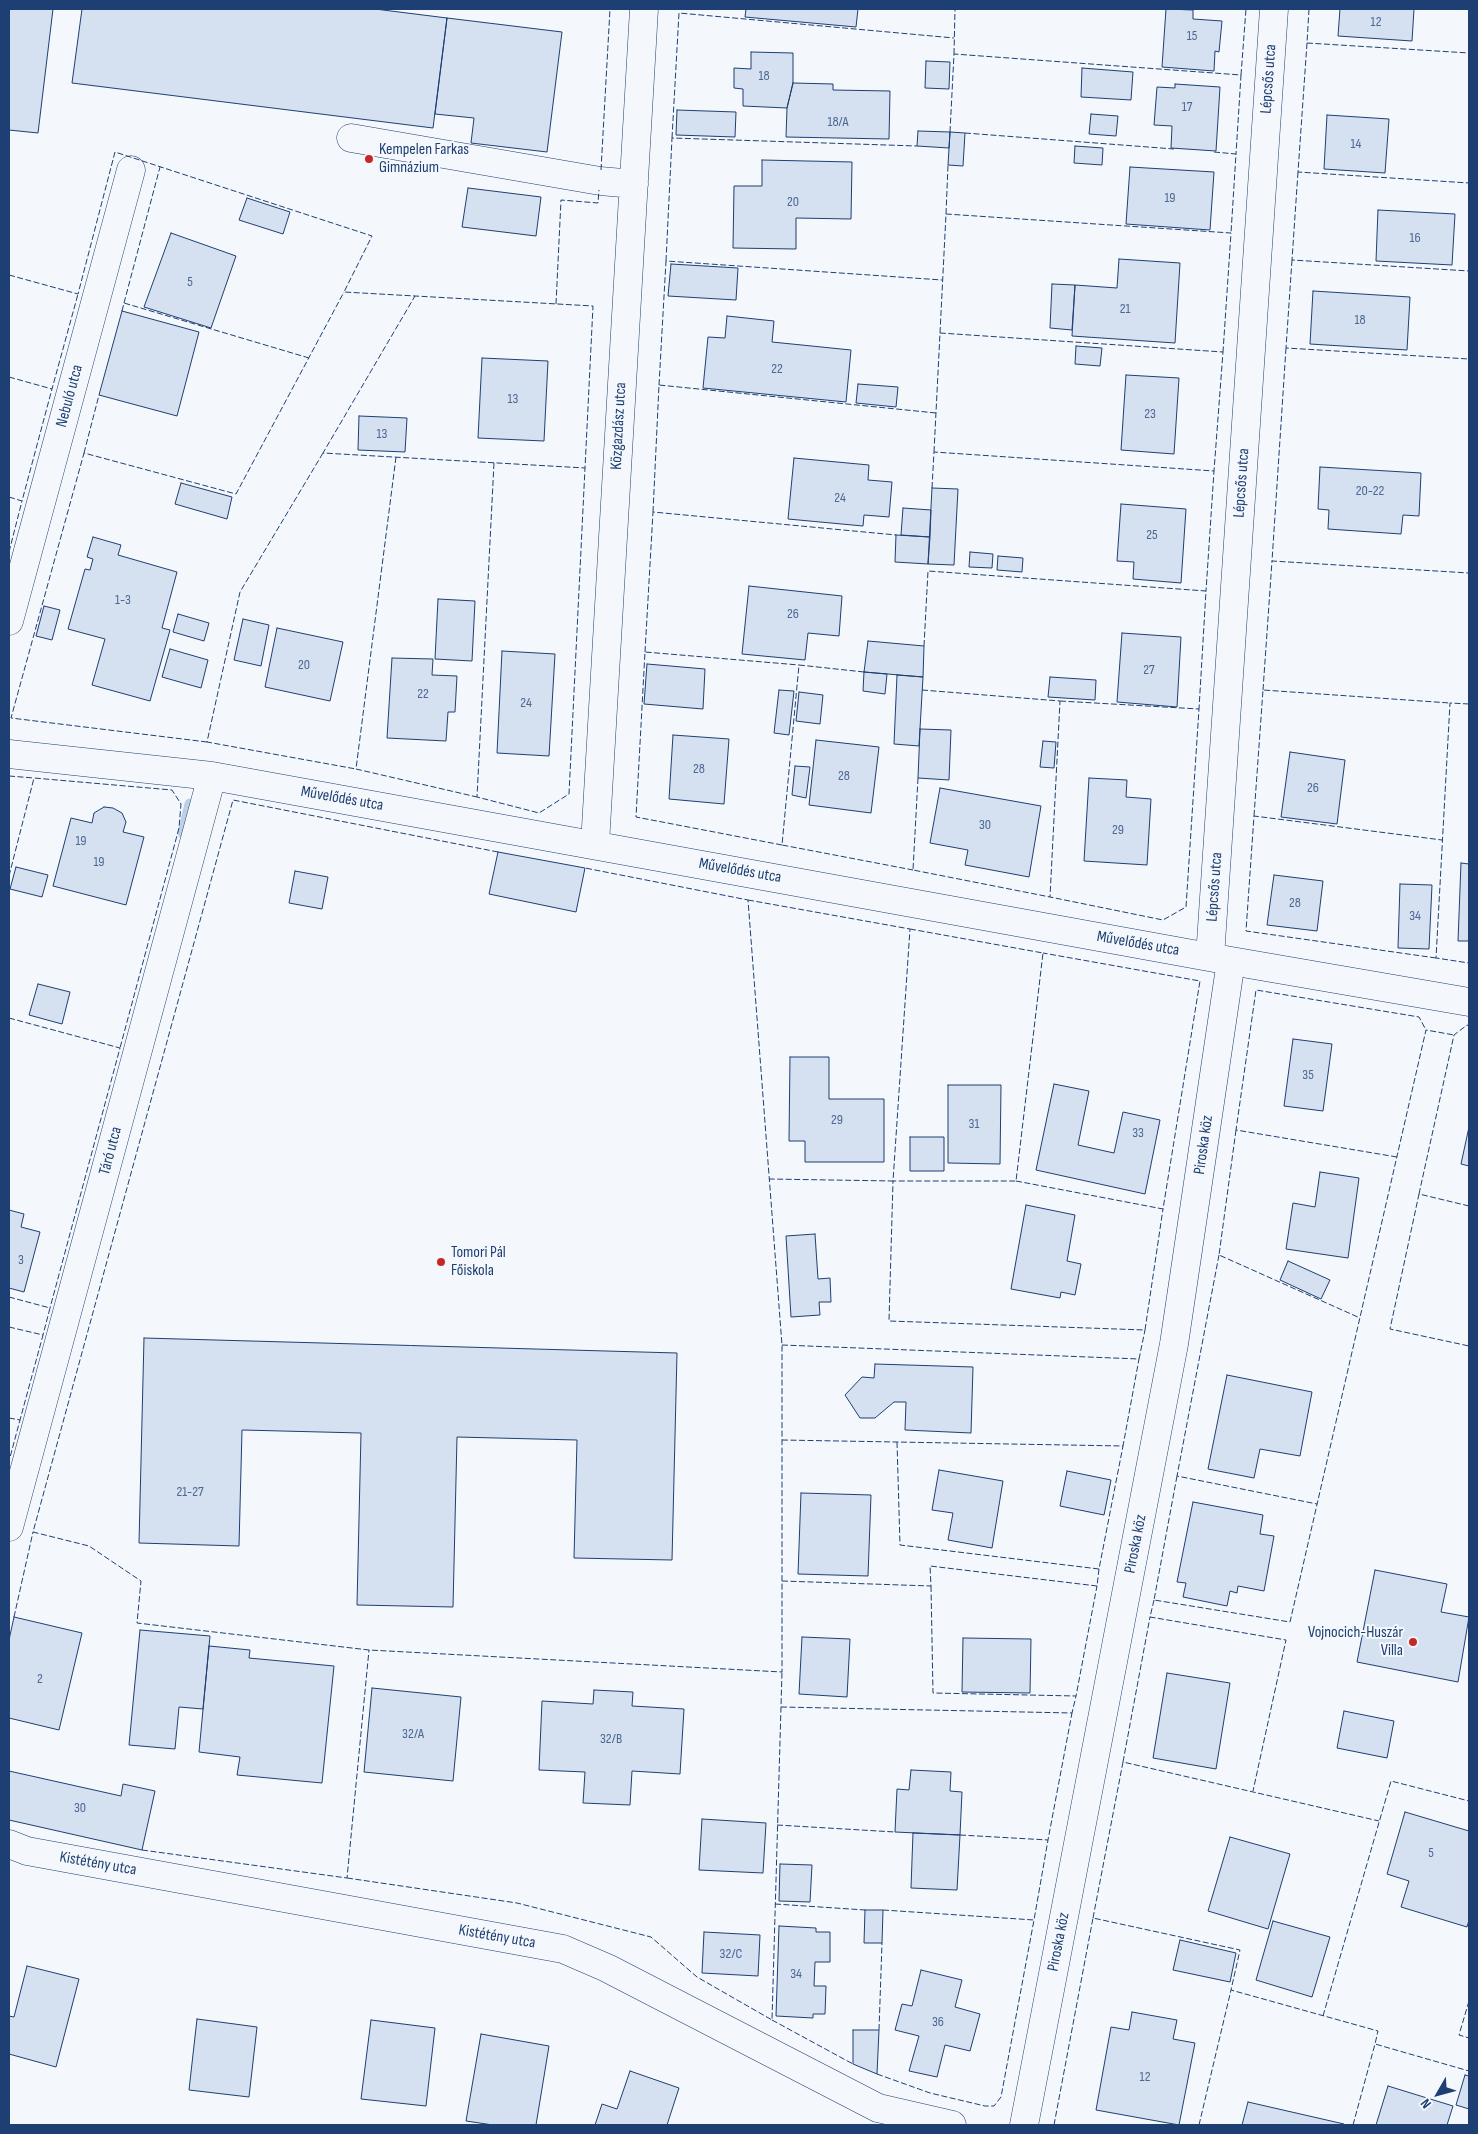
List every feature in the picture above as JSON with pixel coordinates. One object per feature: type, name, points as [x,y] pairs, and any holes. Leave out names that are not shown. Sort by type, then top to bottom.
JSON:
[{"type":"street","name":"Közgazdász utca","points":[[595,844],[644,9]]},
{"type":"street","name":"Lépcsős utca","points":[[1220,959],[1274,9]]},
{"type":"street","points":[[351,138],[600,181],[634,184]]},
{"type":"street","name":"Nebuló utca","points":[[9,621],[131,170]]},
{"type":"street","name":"Művelődés utca","points":[[9,754],[212,776],[595,844],[1220,959],[1469,1002]]},
{"type":"street","name":"Táró utca","points":[[9,1526],[212,776]]},
{"type":"street","name":"Piroska köz","points":[[1024,2125],[1174,1344],[1220,959]]},
{"type":"street","name":"Kistétény utca","points":[[9,1844],[37,1852],[563,1949],[607,1968],[875,2117],[952,2125]]},
{"type":"building","points":[[9,9],[53,9],[38,133],[9,130]]},
{"type":"building","points":[[82,9],[375,9],[447,18],[433,128],[72,83]]},
{"type":"building","points":[[746,9],[858,9],[856,27],[745,17]]},
{"type":"building","points":[[1166,9],[1193,10],[1193,19],[1222,21],[1219,52],[1215,51],[1214,71],[1162,67]]},
{"type":"building","points":[[1340,9],[1414,9],[1412,41],[1338,36]]},
{"type":"building","points":[[447,18],[562,32],[547,152],[471,143],[474,118],[435,114]]},
{"type":"building","points":[[751,52],[793,53],[793,83],[787,108],[743,106],[743,89],[734,88],[734,68],[751,69]]},
{"type":"building","points":[[926,61],[950,62],[949,89],[925,88]]},
{"type":"building","points":[[1082,68],[1133,72],[1131,100],[1081,97]]},
{"type":"building","points":[[793,83],[833,84],[833,90],[890,91],[889,139],[786,137],[787,108]]},
{"type":"building","points":[[1175,84],[1220,87],[1216,151],[1171,148],[1172,126],[1154,125],[1157,87],[1175,88]]},
{"type":"building","points":[[677,110],[736,112],[735,137],[676,135]]},
{"type":"building","points":[[1091,114],[1118,116],[1116,136],[1089,134]]},
{"type":"building","points":[[1327,115],[1389,119],[1385,173],[1324,169]]},
{"type":"building","points":[[918,131],[950,132],[949,148],[917,146]]},
{"type":"building","points":[[950,132],[965,133],[963,166],[948,165]]},
{"type":"building","points":[[1075,146],[1103,148],[1102,165],[1074,163]]},
{"type":"building","points":[[762,160],[852,162],[851,219],[796,218],[796,249],[733,248],[734,186],[762,186]]},
{"type":"building","points":[[1130,167],[1214,172],[1210,230],[1126,224]]},
{"type":"building","points":[[468,188],[541,197],[536,236],[462,227]]},
{"type":"building","points":[[247,198],[290,212],[283,234],[239,220]]},
{"type":"building","points":[[1378,210],[1455,214],[1452,265],[1376,261]]},
{"type":"building","points":[[171,233],[236,256],[211,328],[144,307]]},
{"type":"building","points":[[1119,259],[1180,263],[1175,343],[1072,336],[1075,285],[1117,288]]},
{"type":"building","points":[[671,264],[738,268],[736,300],[668,296]]},
{"type":"building","points":[[1052,284],[1075,285],[1072,330],[1050,328]]},
{"type":"building","points":[[1313,291],[1410,297],[1407,350],[1310,344]]},
{"type":"building","points":[[122,311],[199,332],[177,416],[99,395]]},
{"type":"building","points":[[727,316],[774,321],[772,342],[851,350],[846,402],[703,388],[708,337],[725,338]]},
{"type":"building","points":[[1076,346],[1102,348],[1100,366],[1075,364]]},
{"type":"building","points":[[482,358],[548,361],[544,441],[478,438]]},
{"type":"building","points":[[1126,375],[1179,378],[1174,454],[1121,450]]},
{"type":"building","points":[[858,384],[898,387],[896,407],[856,403]]},
{"type":"building","points":[[359,416],[407,418],[405,452],[358,450]]},
{"type":"building","points":[[794,458],[869,465],[868,480],[892,482],[889,517],[864,515],[863,526],[788,519]]},
{"type":"building","points":[[1320,467],[1421,473],[1419,516],[1403,515],[1401,534],[1328,529],[1329,510],[1318,509]]},
{"type":"building","points":[[181,483],[232,497],[227,519],[175,504]]},
{"type":"building","points":[[932,488],[958,489],[954,565],[928,564]]},
{"type":"building","points":[[1121,504],[1186,509],[1181,583],[1133,579],[1134,562],[1117,561]]},
{"type":"building","points":[[903,508],[931,510],[930,537],[901,535]]},
{"type":"building","points":[[896,535],[930,537],[928,564],[895,562]]},
{"type":"building","points":[[93,537],[121,545],[118,555],[177,572],[162,628],[170,630],[150,701],[92,685],[105,639],[68,629],[85,569],[90,570],[93,559],[87,557]]},
{"type":"building","points":[[970,552],[993,554],[992,568],[969,567]]},
{"type":"building","points":[[998,556],[1023,558],[1022,572],[997,570]]},
{"type":"building","points":[[749,586],[842,596],[839,636],[808,633],[805,660],[742,654]]},
{"type":"building","points":[[438,599],[475,601],[472,661],[435,659]]},
{"type":"building","points":[[44,606],[60,610],[52,640],[36,636]]},
{"type":"building","points":[[178,614],[209,623],[204,641],[173,632]]},
{"type":"building","points":[[243,619],[269,625],[261,666],[234,660]]},
{"type":"building","points":[[277,628],[343,642],[330,701],[265,687]]},
{"type":"building","points":[[1122,633],[1181,637],[1177,707],[1117,702]]},
{"type":"building","points":[[868,641],[924,646],[923,677],[864,672]]},
{"type":"building","points":[[170,649],[208,660],[201,688],[162,677]]},
{"type":"building","points":[[502,651],[555,654],[549,756],[497,753]]},
{"type":"building","points":[[392,658],[433,659],[432,675],[457,676],[455,712],[448,712],[446,741],[387,738]]},
{"type":"building","points":[[647,664],[705,669],[703,709],[644,704]]},
{"type":"building","points":[[864,672],[887,674],[885,694],[863,691]]},
{"type":"building","points":[[897,675],[923,677],[919,746],[894,744]]},
{"type":"building","points":[[1050,677],[1096,680],[1095,700],[1048,697]]},
{"type":"building","points":[[779,690],[794,691],[789,735],[774,733]]},
{"type":"building","points":[[799,692],[823,695],[820,724],[796,721]]},
{"type":"building","points":[[920,729],[951,730],[949,780],[918,778]]},
{"type":"building","points":[[673,735],[729,739],[724,804],[669,799]]},
{"type":"building","points":[[816,740],[879,747],[871,813],[809,805]]},
{"type":"building","points":[[1043,741],[1056,742],[1054,768],[1040,767]]},
{"type":"building","points":[[1290,752],[1345,760],[1337,824],[1281,817]]},
{"type":"building","points":[[795,766],[810,767],[806,798],[792,795]]},
{"type":"building","points":[[1089,778],[1127,780],[1126,797],[1151,799],[1147,865],[1084,861]]},
{"type":"building","points":[[940,788],[1041,806],[1029,877],[965,865],[968,850],[930,843]]},
{"type":"building","points":[[104,807],[113,808],[122,813],[126,822],[123,832],[144,837],[126,905],[53,886],[71,818],[92,823],[94,813]]},
{"type":"building","points":[[498,852],[585,868],[576,912],[489,894]]},
{"type":"building","points":[[1461,863],[1469,864],[1469,941],[1458,941]]},
{"type":"building","points":[[16,867],[48,875],[42,897],[10,889]]},
{"type":"building","points":[[295,871],[328,877],[322,909],[289,903]]},
{"type":"building","points":[[1274,875],[1323,881],[1317,931],[1267,925]]},
{"type":"building","points":[[1400,884],[1432,885],[1429,949],[1398,948]]},
{"type":"building","points":[[38,984],[70,992],[62,1024],[29,1015]]},
{"type":"building","points":[[1293,1039],[1332,1044],[1323,1111],[1284,1106]]},
{"type":"building","points":[[790,1057],[829,1057],[829,1099],[884,1099],[884,1162],[805,1162],[805,1141],[789,1141]]},
{"type":"building","points":[[1054,1084],[1089,1091],[1078,1145],[1114,1153],[1123,1112],[1160,1120],[1145,1194],[1036,1170]]},
{"type":"building","points":[[948,1085],[1001,1085],[1000,1164],[948,1163]]},
{"type":"building","points":[[1469,1127],[1469,1166],[1461,1164]]},
{"type":"building","points":[[910,1137],[944,1137],[944,1171],[910,1171]]},
{"type":"building","points":[[1320,1172],[1359,1178],[1348,1258],[1286,1249],[1293,1203],[1315,1207]]},
{"type":"building","points":[[1026,1205],[1075,1215],[1067,1261],[1081,1264],[1075,1295],[1061,1292],[1060,1298],[1011,1289]]},
{"type":"building","points":[[9,1210],[24,1214],[21,1227],[40,1232],[24,1292],[9,1288]]},
{"type":"building","points":[[815,1234],[818,1279],[830,1278],[831,1302],[819,1302],[820,1315],[791,1317],[786,1236]]},
{"type":"building","points":[[1288,1261],[1330,1280],[1321,1299],[1280,1280]]},
{"type":"building","points":[[144,1338],[677,1353],[672,1560],[574,1558],[577,1440],[457,1437],[453,1607],[357,1605],[361,1433],[242,1430],[239,1546],[139,1543]]},
{"type":"building","points":[[875,1364],[973,1367],[971,1433],[905,1430],[906,1402],[894,1402],[875,1418],[860,1418],[845,1395],[862,1377],[874,1378]]},
{"type":"building","points":[[1227,1375],[1312,1392],[1300,1456],[1260,1449],[1254,1478],[1208,1469]]},
{"type":"building","points":[[939,1470],[1003,1481],[992,1548],[948,1540],[953,1513],[932,1510]]},
{"type":"building","points":[[1067,1471],[1111,1480],[1104,1515],[1060,1506]]},
{"type":"building","points":[[801,1493],[871,1495],[868,1576],[798,1574]]},
{"type":"building","points":[[1193,1502],[1263,1515],[1260,1534],[1274,1536],[1264,1591],[1238,1586],[1237,1593],[1230,1591],[1227,1606],[1183,1597],[1186,1583],[1177,1582]]},
{"type":"building","name":"Vojnocich-Huszár Villa","points":[[1375,1570],[1447,1584],[1441,1612],[1469,1617],[1458,1682],[1357,1662]]},
{"type":"building","points":[[14,1617],[82,1633],[59,1730],[9,1718],[9,1640]]},
{"type":"building","points":[[140,1630],[210,1636],[203,1709],[179,1707],[175,1749],[129,1745]]},
{"type":"building","points":[[802,1637],[850,1639],[847,1697],[799,1694]]},
{"type":"building","points":[[963,1638],[1031,1639],[1030,1693],[962,1692]]},
{"type":"building","points":[[209,1646],[250,1650],[249,1658],[334,1666],[322,1783],[237,1775],[240,1757],[199,1752]]},
{"type":"building","points":[[1167,1673],[1230,1683],[1216,1769],[1153,1758]]},
{"type":"building","points":[[372,1688],[461,1697],[453,1781],[364,1772]]},
{"type":"building","points":[[594,1690],[633,1692],[632,1706],[684,1709],[680,1774],[632,1771],[630,1805],[583,1803],[585,1772],[539,1770],[542,1701],[593,1704]]},
{"type":"building","points":[[1344,1711],[1394,1721],[1387,1758],[1337,1748]]},
{"type":"building","points":[[911,1770],[951,1772],[950,1791],[962,1792],[960,1835],[895,1832],[897,1789],[909,1790]]},
{"type":"building","points":[[9,1771],[121,1796],[123,1784],[155,1791],[142,1850],[9,1820]]},
{"type":"building","points":[[1405,1812],[1469,1831],[1469,1920],[1467,1927],[1401,1907],[1409,1881],[1387,1874]]},
{"type":"building","points":[[702,1819],[766,1823],[763,1873],[699,1870]]},
{"type":"building","points":[[913,1833],[960,1835],[957,1890],[911,1888]]},
{"type":"building","points":[[1230,1837],[1290,1854],[1268,1929],[1208,1911]]},
{"type":"building","points":[[780,1864],[812,1865],[810,1902],[779,1901]]},
{"type":"building","points":[[865,1910],[883,1910],[882,1943],[864,1943]]},
{"type":"building","points":[[1273,1921],[1330,1937],[1312,1997],[1256,1980]]},
{"type":"building","points":[[779,1926],[816,1928],[816,1932],[830,1932],[830,1962],[815,1962],[814,1986],[826,1986],[825,2014],[813,2014],[813,2018],[776,2016]]},
{"type":"building","points":[[704,1932],[760,1935],[758,1976],[702,1973]]},
{"type":"building","points":[[1180,1940],[1236,1953],[1230,1982],[1173,1970]]},
{"type":"building","points":[[27,1966],[79,1979],[56,2067],[9,2054],[9,2016],[14,2017]]},
{"type":"building","points":[[921,1970],[962,1980],[955,2007],[980,2014],[970,2051],[945,2045],[937,2077],[909,2071],[919,2036],[895,2030],[902,2004],[912,2006]]},
{"type":"building","points":[[1132,2012],[1177,2020],[1173,2039],[1195,2043],[1179,2125],[1096,2110],[1111,2027],[1129,2030]]},
{"type":"building","points":[[197,2019],[257,2027],[249,2097],[189,2090]]},
{"type":"building","points":[[371,2020],[435,2028],[426,2106],[361,2099]]},
{"type":"building","points":[[853,2030],[879,2030],[877,2074],[853,2064]]},
{"type":"building","points":[[481,2034],[549,2046],[536,2125],[493,2125],[466,2121]]},
{"type":"building","points":[[630,2071],[679,2088],[667,2125],[595,2125],[602,2104],[617,2109]]},
{"type":"building","points":[[1465,2075],[1469,2076],[1469,2109],[1456,2105]]},
{"type":"building","points":[[1388,2086],[1453,2106],[1447,2125],[1376,2125]]},
{"type":"building","points":[[1248,2102],[1344,2124],[1344,2125],[1242,2125]]},
{"type":"waterway","points":[[183,833],[190,804]]},
{"type":"fence","points":[[601,170],[610,9]]},
{"type":"fence","points":[[954,54],[955,9]]},
{"type":"fence","points":[[1241,75],[1246,9]]},
{"type":"fence","points":[[1309,9],[1307,43],[1469,53]]},
{"type":"fence","points":[[672,138],[679,13],[954,38]]},
{"type":"fence","points":[[1307,43],[1298,172],[1469,183]]},
{"type":"fence","points":[[950,132],[954,54],[1241,75],[1236,154]]},
{"type":"fence","points":[[965,133],[1174,149]]},
{"type":"fence","points":[[666,261],[672,138],[917,146]]},
{"type":"fence","points":[[9,275],[78,294],[115,152],[372,236],[344,292],[593,306],[585,468],[323,453],[415,296]]},
{"type":"fence","points":[[1214,152],[1236,154],[1231,233]]},
{"type":"fence","points":[[946,214],[948,165]]},
{"type":"fence","points":[[124,303],[160,167]]},
{"type":"fence","points":[[1298,172],[1292,260],[1469,271]]},
{"type":"fence","points":[[556,304],[561,200],[598,203],[599,190]]},
{"type":"fence","points":[[940,333],[946,214],[1231,233],[1223,352]]},
{"type":"fence","points":[[1292,260],[1286,348],[1469,359]]},
{"type":"fence","points":[[659,385],[666,261],[942,280]]},
{"type":"fence","points":[[207,742],[11,718],[84,453],[236,494],[344,292]]},
{"type":"fence","points":[[9,377],[52,389],[78,294]]},
{"type":"fence","points":[[122,311],[124,303],[309,358]]},
{"type":"fence","points":[[934,452],[940,333],[1223,352],[1214,471]]},
{"type":"fence","points":[[1286,348],[1272,561],[1469,573]]},
{"type":"fence","points":[[653,512],[659,385],[936,413]]},
{"type":"fence","points":[[9,497],[22,501],[52,389]]},
{"type":"fence","points":[[84,453],[99,395]]},
{"type":"fence","points":[[932,488],[934,452],[1214,471],[1206,591]]},
{"type":"fence","points":[[323,453],[240,592],[207,742],[356,769]]},
{"type":"fence","points":[[396,457],[356,769],[477,797]]},
{"type":"fence","points":[[494,463],[477,797],[539,813],[569,794],[585,468]]},
{"type":"fence","points":[[9,552],[22,501]]},
{"type":"fence","points":[[645,652],[653,512],[896,535]]},
{"type":"fence","points":[[1263,690],[1272,561]]},
{"type":"fence","points":[[924,646],[928,571],[1206,591],[1199,709]]},
{"type":"fence","points":[[782,845],[636,817],[645,652],[799,665]]},
{"type":"fence","points":[[864,672],[799,665],[782,845],[913,870]]},
{"type":"fence","points":[[922,690],[1060,701]]},
{"type":"fence","points":[[1254,816],[1263,690],[1450,703]]},
{"type":"fence","points":[[1060,701],[1199,709],[1186,907],[1163,920],[1050,897],[1060,701]]},
{"type":"fence","points":[[1469,704],[1450,703],[1436,958],[1469,963]]},
{"type":"fence","points":[[9,776],[34,778]]},
{"type":"fence","points":[[9,876],[34,778],[172,790],[181,804],[179,828],[120,1048]]},
{"type":"fence","points":[[918,778],[913,870],[1050,897]]},
{"type":"fence","points":[[498,852],[233,800],[33,1532],[89,1546],[141,1581],[137,1623],[369,1650],[782,1672],[782,1345],[748,900],[585,868]]},
{"type":"fence","points":[[1436,958],[1246,931],[1254,816],[1442,840]]},
{"type":"fence","points":[[748,900],[910,929],[893,1181],[769,1179]]},
{"type":"fence","points":[[910,929],[1043,953],[1016,1181],[893,1181],[889,1321],[1145,1330],[1163,1209]]},
{"type":"fence","points":[[1016,1181],[1163,1209],[1200,981],[1043,953]]},
{"type":"fence","points":[[1397,1157],[1236,1130],[1256,990],[1419,1017],[1426,1030]]},
{"type":"fence","points":[[9,1018],[120,1048],[50,1308]]},
{"type":"fence","points":[[1419,1194],[1454,1035],[1467,1025],[1469,1026]]},
{"type":"fence","points":[[1177,1476],[1154,1600],[1290,1622],[1426,1030],[1454,1035]]},
{"type":"fence","points":[[1236,1130],[1219,1255],[1360,1318]]},
{"type":"fence","points":[[1469,1206],[1419,1194],[1390,1329],[1469,1346]]},
{"type":"fence","points":[[1219,1255],[1177,1476],[1317,1504]]},
{"type":"fence","points":[[9,1297],[50,1308],[43,1335]]},
{"type":"fence","points":[[9,1327],[43,1335],[20,1420]]},
{"type":"fence","points":[[782,1345],[1139,1359],[1145,1330]]},
{"type":"fence","points":[[782,1440],[1123,1446],[1139,1359]]},
{"type":"fence","points":[[9,1418],[20,1420],[9,1461]]},
{"type":"fence","points":[[897,1442],[900,1545],[1099,1569],[1123,1446]]},
{"type":"fence","points":[[14,1617],[33,1532]]},
{"type":"fence","points":[[782,1581],[931,1586],[930,1566],[1097,1586],[1099,1569]]},
{"type":"fence","points":[[931,1586],[933,1693],[1076,1696],[1097,1586]]},
{"type":"fence","points":[[1154,1600],[1150,1617],[1286,1640],[1253,1791]]},
{"type":"fence","points":[[1123,1762],[1150,1617]]},
{"type":"fence","points":[[142,1850],[347,1878],[369,1650]]},
{"type":"fence","points":[[347,1878],[517,1903],[651,1937],[697,1977],[772,2020],[782,1672]]},
{"type":"fence","points":[[781,1707],[1072,1713],[1076,1696]]},
{"type":"fence","points":[[960,1835],[1048,1840],[1072,1713]]},
{"type":"fence","points":[[1093,1918],[1123,1762],[1379,1821]]},
{"type":"fence","points":[[1323,2016],[1391,1781],[1469,1801]]},
{"type":"fence","points":[[777,1825],[895,1832]]},
{"type":"fence","points":[[883,1910],[1034,1920],[1048,1840]]},
{"type":"fence","points":[[775,1904],[865,1910]]},
{"type":"fence","points":[[1054,2125],[1093,1918],[1240,1950],[1231,1990]]},
{"type":"fence","points":[[877,2074],[930,2093],[985,2106],[994,2106],[1001,2097],[1034,1920]]},
{"type":"fence","points":[[879,2030],[882,1943]]},
{"type":"fence","points":[[1199,2125],[1231,1990],[1378,2031],[1375,2044]]},
{"type":"fence","points":[[1469,2001],[1459,2035],[1469,2038]]},
{"type":"fence","points":[[772,2020],[853,2064]]},
{"type":"fence","points":[[1353,2125],[1375,2044],[1469,2071]]},
{"type":"place","name":"Kempelen Farkas Gimnázium","points":[[369,159]]},
{"type":"place","name":"Tomori Pál Főiskola","points":[[441,1262]]},
{"type":"place","name":"Vojnocich-Huszár Villa","points":[[1413,1642]]}]
